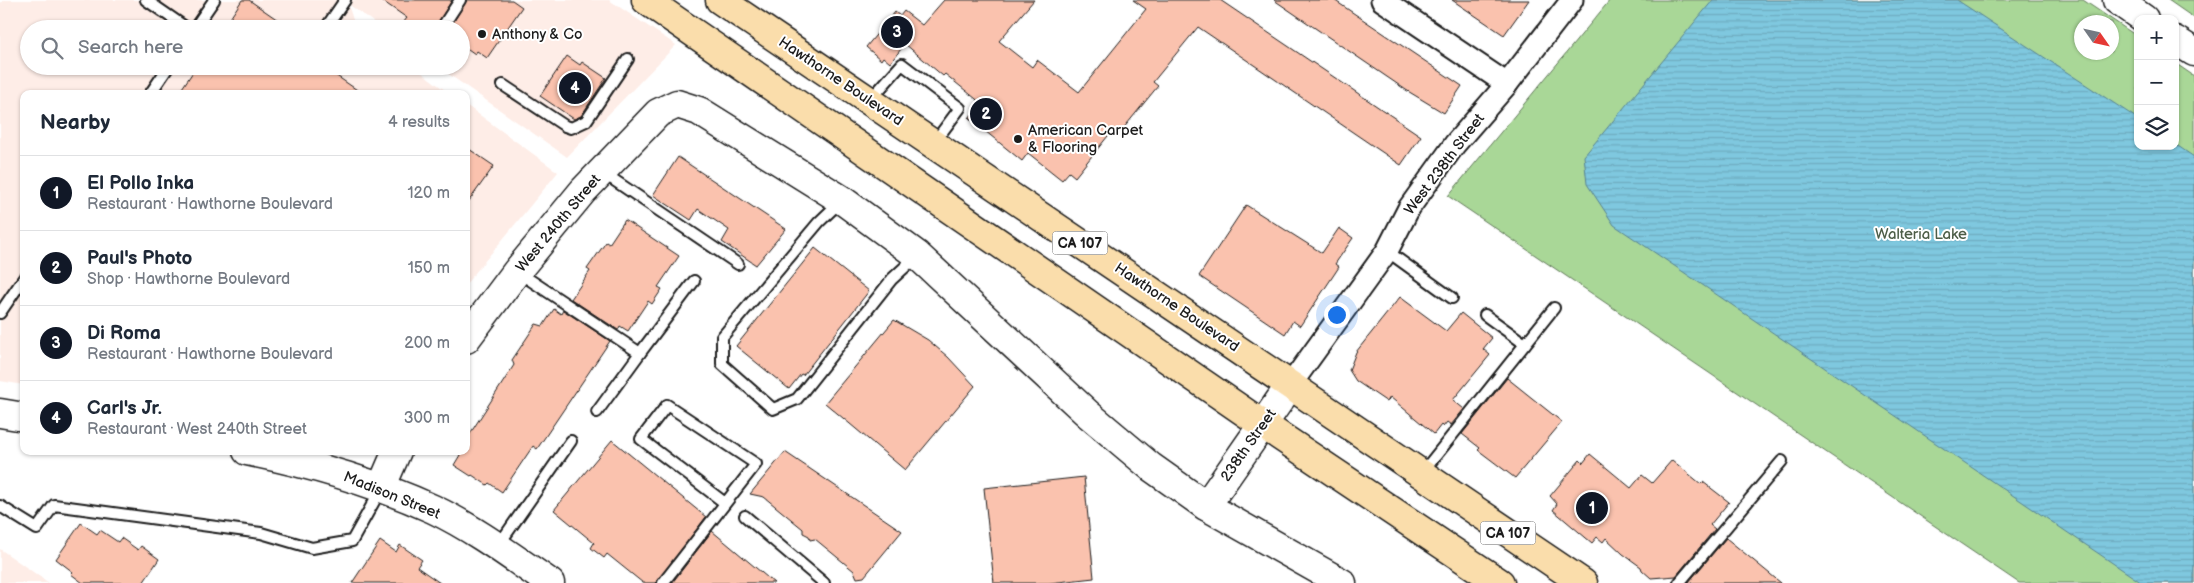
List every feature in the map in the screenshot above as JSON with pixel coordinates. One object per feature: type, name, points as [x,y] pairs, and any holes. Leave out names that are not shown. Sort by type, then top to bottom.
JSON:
[{"type":"main road","name":"Hawthorne Boulevard","points":[[732,3],[869,101],[1291,384],[1583,583]]},
{"type":"main road","name":"CA 107","points":[[661,7],[1262,424],[1500,583]]},
{"type":"street","points":[[1382,0],[1507,84]]},
{"type":"street","name":"West 238th Street","points":[[1291,384],[1387,250],[1409,208],[1455,144],[1507,84],[1572,0]]},
{"type":"street","points":[[2117,0],[2138,15]]},
{"type":"street","points":[[2179,43],[2194,52]]},
{"type":"street","name":"West 240th Street","points":[[470,334],[517,272],[601,172],[658,113],[677,104],[699,111],[842,200]]},
{"type":"street","points":[[842,200],[917,256],[1088,414],[1150,467],[1206,506],[1342,583]]},
{"type":"street","name":"238th Street","points":[[1206,506],[1291,384]]},
{"type":"street","points":[[0,413],[20,416]]},
{"type":"street","name":"Madison Street","points":[[264,455],[326,470],[382,488],[434,510],[497,546],[549,583]]},
{"type":"street","points":[[382,488],[395,455]]},
{"type":"lane","points":[[146,0],[175,20]]},
{"type":"lane","points":[[200,20],[214,0]]},
{"type":"lane","points":[[331,20],[345,0]]},
{"type":"lane","points":[[446,20],[460,0]]},
{"type":"lane","points":[[503,85],[564,126],[571,128],[586,121],[628,59]]},
{"type":"lane","points":[[869,101],[902,64],[960,108],[933,144]]},
{"type":"lane","points":[[153,90],[163,75]]},
{"type":"lane","points":[[601,172],[738,264]]},
{"type":"lane","points":[[842,200],[819,222],[722,337],[722,364],[773,409],[797,399],[892,279],[917,256]]},
{"type":"lane","points":[[1387,250],[1452,298]]},
{"type":"lane","points":[[517,272],[640,353]]},
{"type":"lane","points":[[597,412],[694,281]]},
{"type":"lane","points":[[0,313],[20,284]]},
{"type":"lane","points":[[1421,474],[1554,308]]},
{"type":"lane","points":[[1485,315],[1526,344]]},
{"type":"lane","points":[[663,583],[756,464],[667,405],[641,440],[725,503]]},
{"type":"lane","points":[[497,546],[570,441]]},
{"type":"lane","points":[[1679,583],[1782,460]]},
{"type":"lane","points":[[0,506],[37,529],[54,505],[261,533],[312,548],[352,541],[382,488]]},
{"type":"lane","points":[[745,516],[824,583]]},
{"type":"shaded area","points":[[5,0],[609,0],[676,45],[567,157],[450,75],[470,75],[470,20],[370,20],[348,4],[353,20],[20,20],[20,75],[425,75],[445,90],[20,90],[20,384],[0,381],[0,3]]},
{"type":"shaded area","points":[[470,108],[558,172],[470,279]]},
{"type":"shaded area","points":[[0,549],[49,583],[0,583]]},
{"type":"green space","name":"Walteria Lake","points":[[1610,0],[2083,0],[2105,15],[2074,15],[2074,60],[2119,60],[2119,24],[2134,34],[2134,150],[2179,150],[2179,66],[2194,76],[2194,583],[2019,583],[1448,196]]},
{"type":"green space","points":[[2168,0],[2194,0],[2194,18]]},
{"type":"water","name":"Walteria Lake","points":[[1713,0],[1957,0],[2134,116],[2134,150],[2179,150],[2179,147],[2194,157],[2194,583],[2142,583],[1614,225],[1587,184],[1584,156]]},
{"type":"building","points":[[242,0],[249,0],[278,20],[229,20]]},
{"type":"building","points":[[381,0],[452,0],[440,20],[405,20],[407,18]]},
{"type":"building","name":"Anthony & Co","points":[[467,0],[512,0],[522,7],[487,58],[477,51],[475,54],[470,50],[470,20],[455,20]]},
{"type":"building","points":[[944,0],[1034,0],[999,41],[1032,67],[1037,60],[1079,92],[1146,9],[1133,0],[1220,0],[1421,136],[1401,165],[1198,27],[1153,82],[1158,86],[1118,135],[1112,131],[1075,177],[1069,172],[1062,180],[1028,153],[1022,161],[969,118],[981,103],[945,74],[943,76],[905,44],[890,63],[883,57],[881,60],[866,47],[895,12],[900,16],[904,11],[922,25]]},
{"type":"building","points":[[1274,0],[1334,0],[1462,86],[1444,113],[1406,90]]},
{"type":"building","points":[[1452,0],[1529,0],[1504,35]]},
{"type":"building","points":[[567,56],[580,65],[582,62],[606,78],[581,116],[574,119],[540,96]]},
{"type":"building","points":[[191,75],[335,75],[357,90],[181,90]]},
{"type":"building","points":[[470,150],[494,166],[470,199]]},
{"type":"building","points":[[678,157],[786,229],[756,265],[722,242],[729,230],[698,209],[691,220],[653,195]]},
{"type":"building","points":[[1246,205],[1322,253],[1339,228],[1353,238],[1335,264],[1339,267],[1300,326],[1293,321],[1285,334],[1199,276]]},
{"type":"building","points":[[625,220],[679,256],[658,287],[662,289],[652,304],[648,301],[628,331],[620,326],[618,330],[571,299],[590,271],[587,269],[606,242],[609,244]]},
{"type":"building","points":[[815,248],[869,291],[803,375],[801,374],[789,389],[736,346]]},
{"type":"building","points":[[1400,297],[1446,331],[1461,313],[1492,338],[1483,349],[1490,355],[1453,400],[1464,409],[1451,425],[1447,422],[1443,427],[1441,425],[1434,434],[1390,397],[1387,402],[1356,381],[1349,370],[1356,352]]},
{"type":"building","points":[[554,309],[561,314],[563,310],[610,341],[537,449],[533,446],[502,492],[454,465],[460,455],[470,455],[470,434],[514,365],[512,360],[536,324],[543,326]]},
{"type":"building","points":[[894,320],[928,340],[948,357],[975,386],[905,470],[825,403]]},
{"type":"building","points":[[1507,378],[1562,422],[1515,478],[1478,450],[1480,448],[1462,434]]},
{"type":"building","points":[[612,440],[706,517],[656,583],[643,583],[607,554],[604,558],[591,548],[594,543],[554,510]]},
{"type":"building","points":[[785,452],[902,531],[864,577],[857,578],[854,571],[815,539],[810,540],[809,536],[803,533],[803,529],[764,497],[750,494]]},
{"type":"building","points":[[1590,454],[1631,488],[1642,475],[1652,483],[1672,460],[1701,484],[1703,482],[1729,502],[1710,525],[1715,529],[1676,576],[1651,578],[1641,567],[1606,538],[1603,542],[1597,537],[1592,543],[1553,510],[1557,504],[1550,496],[1580,460],[1583,463]]},
{"type":"building","points":[[1084,477],[1094,578],[1049,583],[994,583],[984,488]]},
{"type":"building","points":[[81,523],[97,534],[100,530],[118,542],[121,538],[138,550],[141,546],[159,559],[143,583],[83,583],[71,574],[73,572],[56,559]]},
{"type":"building","points":[[712,531],[774,583],[672,583]]},
{"type":"building","points":[[1726,538],[1781,583],[1688,583]]},
{"type":"building","points":[[380,541],[396,552],[400,545],[422,560],[417,567],[440,583],[352,583]]},
{"type":"place","name":"Di Roma","points":[[897,32]]},
{"type":"place","name":"Anthony & Co","points":[[482,34]]},
{"type":"place","name":"Carl's Jr.","points":[[575,88]]},
{"type":"place","name":"Paul's Photo","points":[[986,114]]},
{"type":"place","name":"American Carpet & Flooring","points":[[1018,139]]},
{"type":"place","name":"El Pollo Inka","points":[[1592,508]]}]
